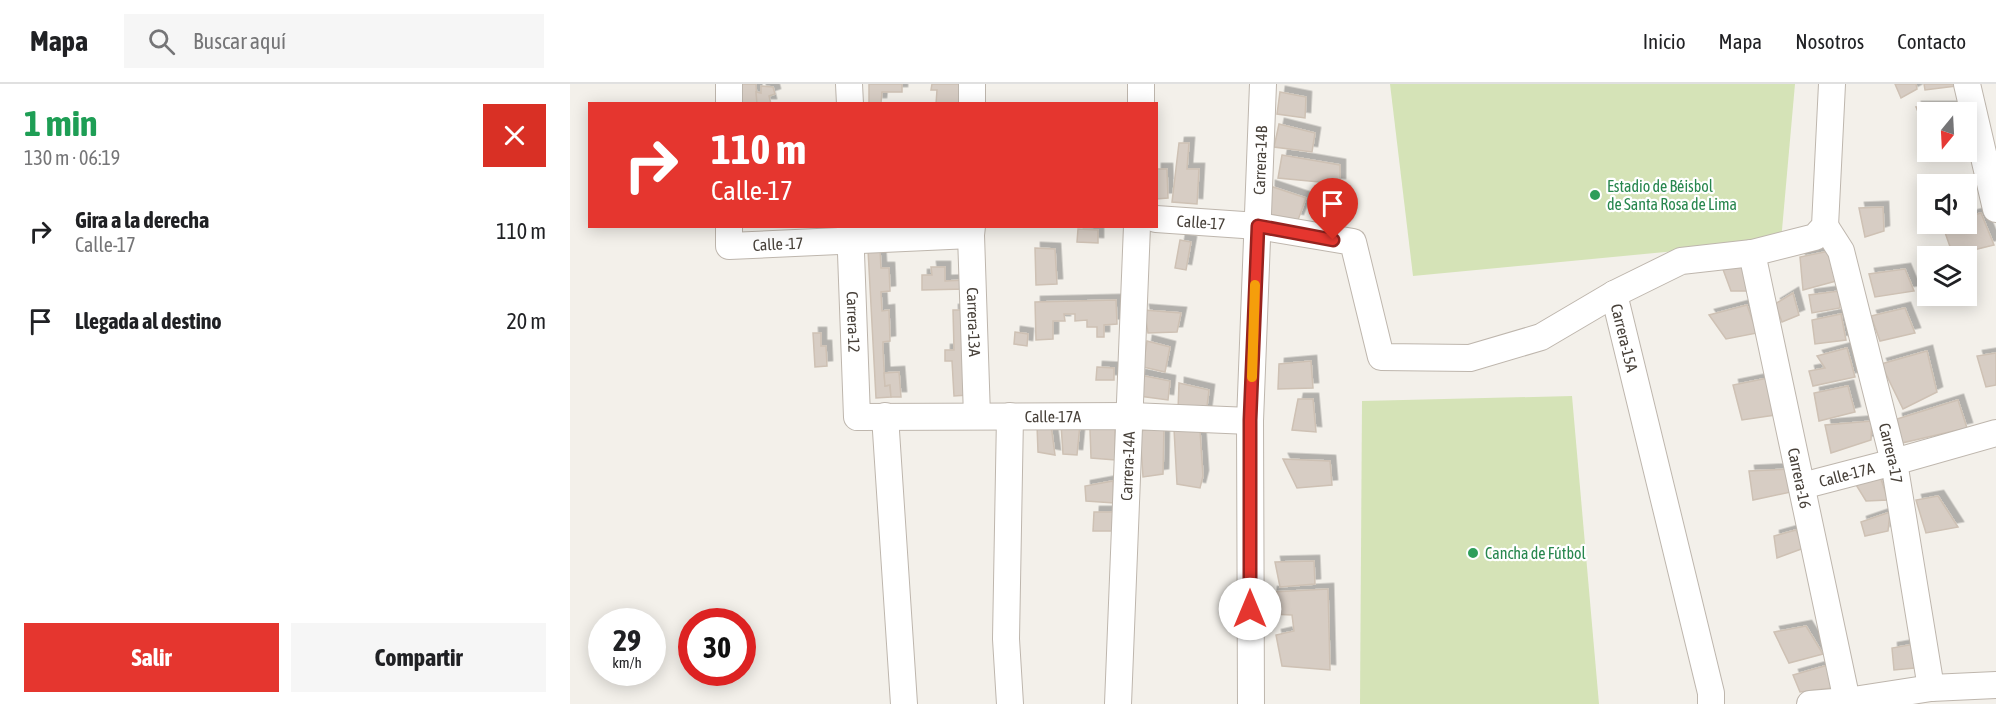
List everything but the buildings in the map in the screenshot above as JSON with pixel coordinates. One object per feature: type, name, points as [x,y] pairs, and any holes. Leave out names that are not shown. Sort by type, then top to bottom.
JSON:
[{"type":"street","points":[[729,84],[729,102]]},
{"type":"street","points":[[849,84],[850,102]]},
{"type":"street","points":[[972,84],[972,102]]},
{"type":"street","points":[[1141,84],[1141,102]]},
{"type":"street","name":"Carrera-14B","points":[[1251,704],[1250,420],[1263,84]]},
{"type":"street","points":[[1825,226],[1832,84]]},
{"type":"street","points":[[1967,84],[1996,210]]},
{"type":"street","name":"Calle-17","points":[[1158,219],[1258,226],[1353,242],[1381,357],[1470,358],[1541,337],[1614,294]]},
{"type":"street","name":"Carrera-15A","points":[[1711,704],[1711,693],[1614,294],[1681,261],[1752,253],[1815,237],[1825,226]]},
{"type":"street","name":"Carrera-17","points":[[1825,226],[1841,251],[1894,462],[1931,688]]},
{"type":"street","name":"Carrera-14A","points":[[1118,704],[1137,228]]},
{"type":"street","name":"Calle -17","points":[[729,236],[972,231]]},
{"type":"street","name":"Carrera-13A","points":[[972,231],[976,416]]},
{"type":"street","name":"Carrera-12","points":[[850,233],[857,417]]},
{"type":"street","name":"Carrera-16","points":[[1752,253],[1847,701]]},
{"type":"street","points":[[885,416],[904,704]]},
{"type":"street","points":[[1010,416],[1006,639],[1010,704]]},
{"type":"street","name":"Calle-17A","points":[[857,417],[1131,416],[1250,420]]},
{"type":"street","name":"Calle-17A","points":[[1802,486],[1996,433]]},
{"type":"street","points":[[1810,704],[1847,701],[1931,688],[1996,685]]},
{"type":"green space","name":"Estadio de Béisbol de Santa Rosa de Lima","points":[[1390,84],[1795,84],[1781,241],[1413,276]]},
{"type":"green space","name":"Cancha de Fútbol","points":[[1572,396],[1599,704],[1360,704],[1362,401]]},
{"type":"slow traffic","points":[[1252,377],[1255,285]]},
{"type":"place","name":"Estadio de Béisbol de Santa Rosa de Lima","points":[[1595,195]]},
{"type":"place","name":"Cancha de Fútbol","points":[[1473,553]]},
{"type":"route","points":[[1250,609],[1250,420],[1258,226],[1333,240]]}]
